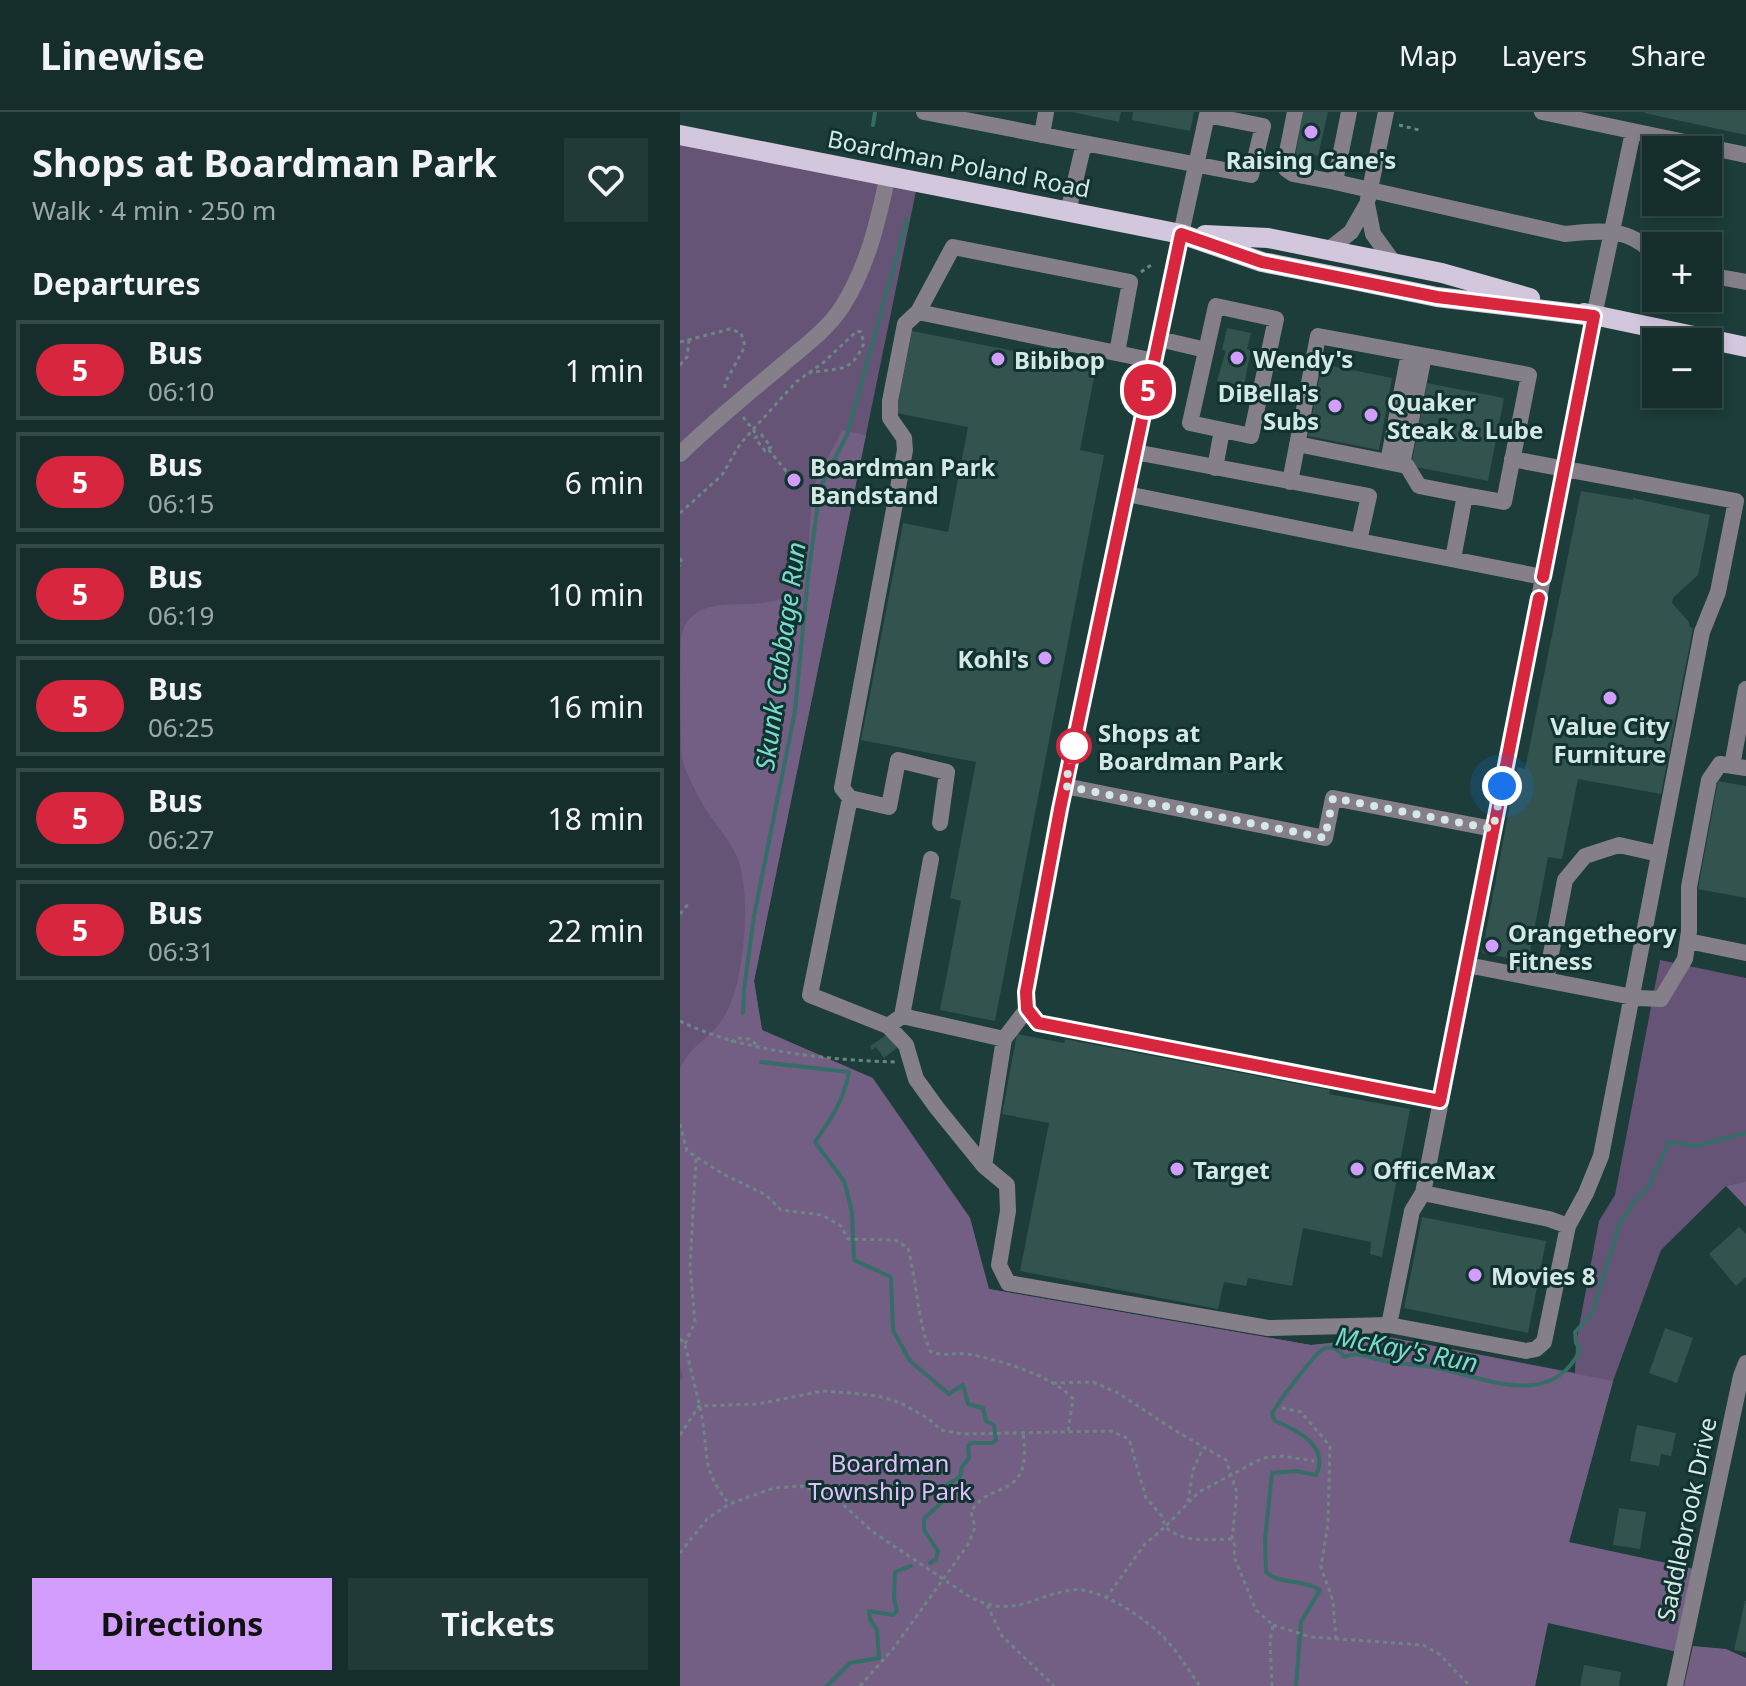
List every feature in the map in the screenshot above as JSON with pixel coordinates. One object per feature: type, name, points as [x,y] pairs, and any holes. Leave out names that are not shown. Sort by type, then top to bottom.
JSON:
[{"type":"main road","name":"Boardman Poland Road","points":[[680,135],[1181,234],[1262,262],[1437,297],[1594,316]]},
{"type":"main road","name":"Boardman Poland Road","points":[[1181,234],[1268,238],[1394,263],[1442,273],[1594,316],[1746,347]]},
{"type":"street","points":[[924,112],[1196,163],[1251,175],[1263,126],[1207,115],[1196,163],[1065,786],[1027,984],[1027,1009],[1004,1039],[984,1166]]},
{"type":"street","points":[[1042,135],[1046,112]]},
{"type":"street","points":[[1295,112],[1285,162],[1286,169],[1293,174],[1335,182],[1368,198],[1565,234],[1597,230],[1642,241]]},
{"type":"street","points":[[1335,182],[1349,112]]},
{"type":"street","points":[[1542,112],[1746,155]]},
{"type":"street","points":[[1328,250],[1351,232],[1368,198],[1385,117]]},
{"type":"street","points":[[1389,1325],[1412,1211],[1423,1193],[1594,316],[1633,132]]},
{"type":"street","points":[[1068,212],[1084,143]]},
{"type":"street","points":[[680,454],[808,343],[841,308],[856,281],[874,235],[888,175]]},
{"type":"street","points":[[1368,198],[1373,234],[1394,263]]},
{"type":"street","points":[[940,823],[947,772],[898,760],[889,807],[850,798],[842,788],[905,450],[904,438],[890,418],[890,401],[905,324],[918,312],[953,247],[1130,282],[1117,353]]},
{"type":"street","points":[[1722,278],[1746,282]]},
{"type":"street","points":[[1216,306],[1276,319],[1251,436],[1190,423],[1206,350],[1216,306]]},
{"type":"street","points":[[918,312],[1155,361]]},
{"type":"street","points":[[1290,482],[1297,444],[1318,336],[1529,375],[1504,502],[1419,486],[1407,466],[1297,444]]},
{"type":"street","points":[[1159,339],[1206,350]]},
{"type":"street","points":[[1395,464],[1417,354]]},
{"type":"street","points":[[1215,468],[1222,430]]},
{"type":"street","points":[[1135,452],[1369,496],[1359,541]]},
{"type":"street","points":[[850,798],[810,995],[888,1026],[906,1045],[916,1079],[984,1166],[1007,1185],[1008,1211],[999,1265],[1008,1283],[1268,1328],[1389,1325],[1526,1351],[1536,1349],[1544,1342],[1568,1226],[1601,1156],[1702,632],[1718,592],[1736,501],[1512,459]]},
{"type":"street","points":[[1127,494],[1543,577]]},
{"type":"street","points":[[1453,559],[1465,495]]},
{"type":"street","points":[[1467,965],[1632,997],[1661,999],[1685,959],[1689,887],[1709,780],[1720,764],[1739,767],[1746,689]]},
{"type":"street","points":[[1065,786],[1325,838],[1333,798],[1493,829]]},
{"type":"street","points":[[1546,980],[1565,880],[1585,856],[1619,845],[1659,854]]},
{"type":"street","points":[[888,1026],[902,1016],[931,859]]},
{"type":"street","points":[[1688,941],[1746,953]]},
{"type":"street","points":[[1027,1009],[1038,1023],[1440,1101]]},
{"type":"street","points":[[902,1016],[1004,1039]]},
{"type":"street","points":[[1423,1193],[1549,1219],[1568,1226]]},
{"type":"street","name":"Saddlebrook Drive","points":[[1675,1686],[1746,1363]]},
{"type":"path","points":[[1385,117],[1419,130]]},
{"type":"path","points":[[680,342],[730,329],[738,330],[744,336],[744,351],[724,388],[729,399]]},
{"type":"path","points":[[680,513],[722,475],[734,452],[784,394],[809,373],[824,362],[851,335],[861,332],[864,343],[854,364],[809,373]]},
{"type":"path","points":[[680,365],[689,352],[689,340]]},
{"type":"path","points":[[740,413],[758,436],[761,434],[771,447],[768,449],[787,472]]},
{"type":"path","points":[[680,558],[680,566]]},
{"type":"path","points":[[680,914],[689,903]]},
{"type":"path","points":[[680,1021],[731,1042],[767,1048],[867,1061],[895,1062],[910,1058]]},
{"type":"path","points":[[680,1124],[687,1151],[723,1174],[766,1195],[781,1210],[822,1215],[841,1226],[848,1239],[895,1240],[908,1248],[919,1317],[930,1351],[945,1357],[964,1354],[1012,1366],[1065,1390],[1073,1399],[1068,1432]]},
{"type":"path","points":[[685,1344],[695,1322],[690,1267],[697,1156]]},
{"type":"path","points":[[680,1339],[685,1344],[699,1406],[712,1483],[729,1504]]},
{"type":"path","points":[[1050,1383],[1093,1382],[1118,1393],[1226,1460],[1237,1493],[1232,1539],[1234,1557],[1256,1610],[1273,1625],[1311,1637],[1423,1645],[1439,1654],[1470,1686]]},
{"type":"path","points":[[699,1406],[757,1404],[823,1391],[878,1396],[901,1403],[929,1419],[941,1430],[963,1434],[1111,1431],[1129,1439],[1146,1498],[1162,1516],[1165,1527],[1183,1538],[1199,1542],[1232,1539]]},
{"type":"path","points":[[680,1435],[699,1406]]},
{"type":"path","points":[[1282,1408],[1301,1412],[1330,1446],[1328,1523],[1321,1567],[1333,1601],[1336,1640]]},
{"type":"path","points":[[860,1686],[893,1649],[969,1543],[975,1527],[971,1512],[977,1501],[1012,1486],[1021,1471],[1025,1446],[1023,1433]]},
{"type":"path","points":[[1188,1502],[1193,1470],[1203,1447]]},
{"type":"path","points":[[1106,1598],[1145,1544],[1177,1517],[1199,1492],[1263,1458],[1282,1456],[1314,1461]]},
{"type":"path","points":[[680,1553],[707,1519],[729,1504],[774,1488],[811,1488],[838,1500],[873,1532],[970,1597],[987,1605],[1022,1606],[1071,1590],[1087,1591],[1106,1598],[1143,1620],[1165,1639],[1200,1686]]},
{"type":"path","points":[[987,1605],[1002,1636],[1052,1684],[1060,1686]]},
{"type":"path","points":[[1272,1686],[1270,1641],[1273,1625]]},
{"type":"green space","name":"Boardman Township Park","points":[[680,135],[918,181],[754,981],[762,1030],[873,1078],[970,1218],[988,1289],[1311,1345],[1388,1337],[1575,1373],[1576,1343],[1599,1221],[1615,1195],[1660,960],[1746,978],[1746,1181],[1726,1186],[1661,1250],[1613,1381],[1547,1623],[1535,1686],[680,1686]]},
{"type":"green space","name":"Boardman Township Park","points":[[842,430],[866,435],[754,981],[762,1030],[872,1078],[970,1218],[989,1289],[1311,1345],[1388,1337],[1613,1381],[1569,1542],[1699,1570],[1682,1653],[1548,1623],[1535,1686],[680,1686],[680,1380],[683,1378],[680,1366],[680,1069],[690,1053],[719,1024],[731,1003],[741,960],[745,922],[744,885],[736,854],[702,803],[682,759],[681,638],[688,621],[699,611],[713,606],[780,599],[801,581],[808,555],[815,484]]},
{"type":"green space","points":[[1746,1181],[1746,1207],[1726,1186]]},
{"type":"green space","points":[[1693,1646],[1726,1649],[1746,1658],[1746,1686],[1684,1686]]},
{"type":"building","points":[[1072,112],[1121,112],[1119,122]]},
{"type":"building","points":[[1133,112],[1194,112],[1190,131],[1132,120]]},
{"type":"building","name":"Raising Cane's","points":[[1303,112],[1328,112],[1318,156],[1304,153],[1302,158],[1295,157]]},
{"type":"building","points":[[1746,112],[1746,135],[1644,113]]},
{"type":"building","name":"Wendy's","points":[[1227,328],[1251,333],[1244,386],[1217,381],[1226,351],[1222,350]]},
{"type":"building","points":[[912,331],[1096,367],[1080,450],[1104,455],[995,1021],[940,1010],[961,901],[950,898],[976,762],[861,740],[903,523],[948,532],[968,427],[896,413]]},
{"type":"building","points":[[1322,364],[1392,378],[1379,450],[1308,436]]},
{"type":"building","points":[[1427,383],[1504,398],[1488,481],[1411,466]]},
{"type":"building","name":"Boardman Park Bandstand","points":[[790,470],[798,470],[804,480],[798,490],[790,490],[784,484],[784,476]]},
{"type":"building","points":[[1581,491],[1633,498],[1710,515],[1698,575],[1673,598],[1672,603],[1693,628],[1661,794],[1578,779],[1562,859],[1548,857],[1528,962],[1482,953],[1517,767],[1525,769]]},
{"type":"building","points":[[1718,781],[1746,786],[1746,898],[1698,889]]},
{"type":"building","points":[[888,1034],[897,1048],[884,1058],[876,1047],[872,1050],[870,1046]]},
{"type":"building","name":"Target","points":[[1017,1034],[1064,1043],[1065,1039],[1330,1090],[1329,1094],[1410,1109],[1382,1257],[1370,1254],[1371,1242],[1303,1228],[1292,1286],[1248,1278],[1246,1286],[1224,1282],[1218,1309],[1020,1271],[1049,1123],[1002,1114]]},
{"type":"building","name":"Movies 8","points":[[1422,1217],[1546,1241],[1528,1333],[1404,1308]]},
{"type":"building","points":[[1739,1227],[1746,1234],[1746,1277],[1736,1286],[1709,1254]]},
{"type":"building","points":[[1665,1328],[1693,1338],[1677,1383],[1649,1373]]},
{"type":"building","points":[[1637,1425],[1676,1433],[1671,1456],[1661,1454],[1659,1466],[1630,1461]]},
{"type":"building","points":[[1619,1508],[1646,1512],[1640,1549],[1613,1545]]},
{"type":"building","points":[[1746,1601],[1746,1652],[1734,1650]]},
{"type":"building","points":[[1584,1665],[1621,1672],[1619,1686],[1580,1686]]},
{"type":"waterway","name":"Skunk Cabbage Run","points":[[873,125],[875,112]]},
{"type":"waterway","name":"Skunk Cabbage Run","points":[[743,1013],[754,916],[795,711],[820,488],[847,435],[907,219]]},
{"type":"waterway","name":"Skunk Cabbage Run","points":[[761,1062],[849,1072],[840,1100],[815,1142],[844,1181],[852,1212],[854,1260],[891,1277],[893,1330],[910,1361],[949,1394],[963,1385],[968,1404],[983,1408],[986,1421],[994,1425],[996,1440],[968,1446],[969,1458],[962,1467],[960,1477],[948,1484],[943,1501],[924,1519],[924,1530],[938,1551],[936,1559],[930,1563]]},
{"type":"waterway","name":"McKay's Run","points":[[1296,1686],[1301,1622],[1320,1590],[1307,1584],[1278,1579],[1266,1572],[1265,1540],[1272,1473],[1296,1471],[1316,1475],[1319,1465],[1319,1456],[1309,1441],[1275,1421],[1272,1414],[1305,1369],[1323,1349],[1329,1348],[1338,1350],[1344,1357],[1362,1355],[1388,1362],[1434,1367],[1498,1383],[1536,1385],[1553,1379],[1568,1368],[1580,1350],[1575,1332],[1592,1314],[1619,1226],[1633,1203],[1649,1186],[1669,1142],[1695,1146],[1746,1133]]},
{"type":"waterway","name":"Skunk Cabbage Run","points":[[827,1686],[850,1663],[879,1658],[877,1630],[869,1611],[893,1615],[897,1611],[895,1572],[911,1566]]},
{"type":"bus line","name":"5","points":[[1539,598],[1440,1101],[1038,1023],[1027,1009],[1029,975],[1060,809],[1181,234],[1262,262],[1437,297],[1594,316],[1543,577]]},
{"type":"place","name":"Raising Cane's","points":[[1311,132]]},
{"type":"place","name":"Wendy's","points":[[1237,358]]},
{"type":"place","name":"Bibibop","points":[[998,359]]},
{"type":"place","name":"DiBella's Subs","points":[[1335,406]]},
{"type":"place","name":"Quaker Steak & Lube","points":[[1371,415]]},
{"type":"place","name":"Boardman Park Bandstand","points":[[794,480]]},
{"type":"place","name":"Kohl's","points":[[1045,658]]},
{"type":"place","name":"Value City Furniture","points":[[1610,698]]},
{"type":"place","name":"Shops at Boardman Park","points":[[1074,746]]},
{"type":"place","name":"Orangetheory Fitness","points":[[1492,946]]},
{"type":"place","name":"Target","points":[[1177,1169]]},
{"type":"place","name":"OfficeMax","points":[[1357,1169]]},
{"type":"place","name":"Movies 8","points":[[1475,1275]]},
{"type":"route","points":[[1074,746],[1065,786],[1325,838],[1333,798],[1493,829],[1502,786]]}]
